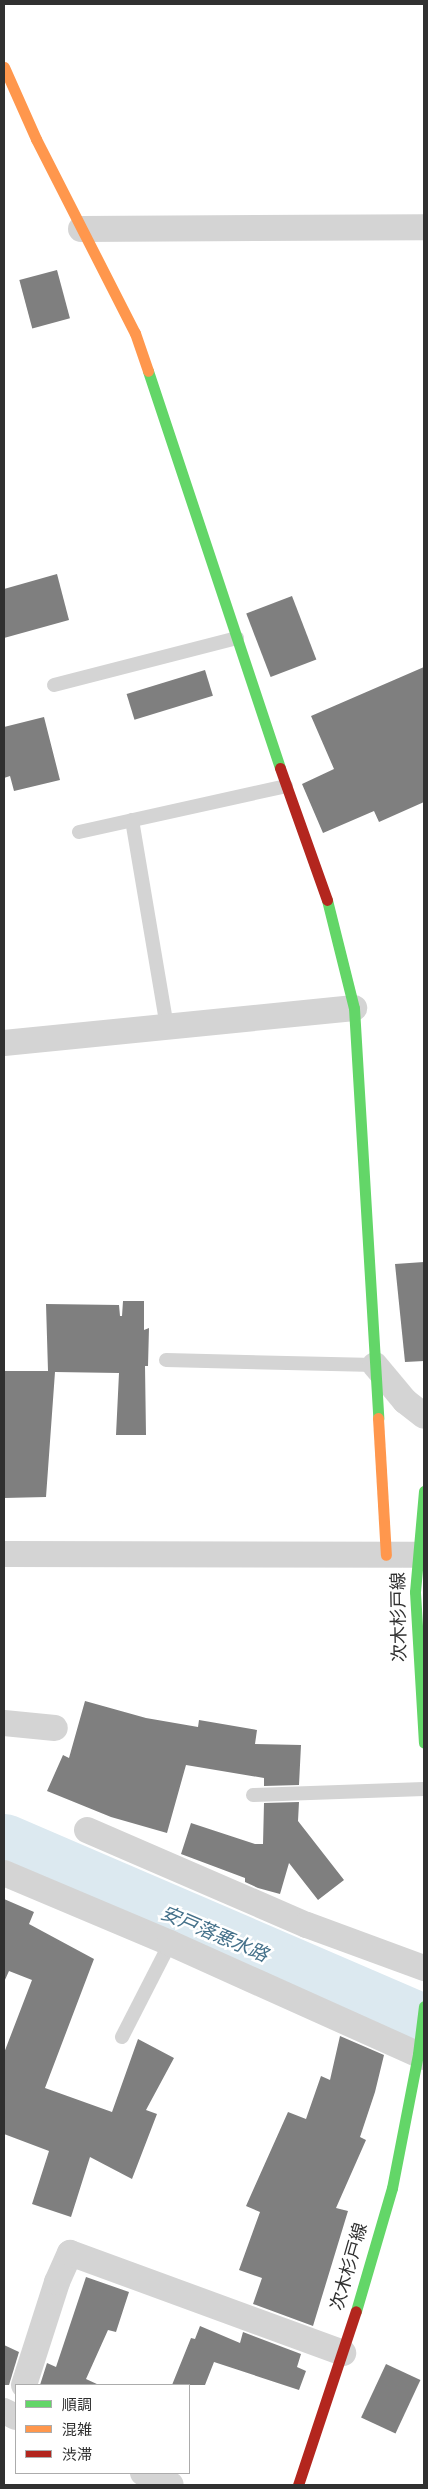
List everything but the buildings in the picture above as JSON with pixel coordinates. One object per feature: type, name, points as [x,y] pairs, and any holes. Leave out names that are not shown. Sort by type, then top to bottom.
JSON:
[{"type":"street","points":[[4,67],[36,139],[134,333],[286,786],[334,916],[354,1008],[386,1555]]},
{"type":"street","points":[[82,229],[424,227]]},
{"type":"street","points":[[4,1043],[354,1008]]},
{"type":"street","points":[[375,1365],[405,1401],[424,1416]]},
{"type":"street","name":"次木杉戸線","points":[[424,1491],[415,1592],[424,1743]]},
{"type":"street","points":[[4,1554],[417,1555]]},
{"type":"street","points":[[4,1724],[55,1728]]},
{"type":"street","points":[[87,1830],[307,1925],[424,1968]]},
{"type":"street","points":[[4,1873],[170,1943],[421,2055]]},
{"type":"street","name":"次木杉戸線","points":[[298,2485],[343,2353],[392,2188],[421,2055],[424,2006]]},
{"type":"street","points":[[24,2384],[57,2282],[70,2253],[343,2353]]},
{"type":"street","points":[[145,2474],[171,2485]]},
{"type":"lane","points":[[54,685],[237,638]]},
{"type":"lane","points":[[79,832],[286,786]]},
{"type":"lane","points":[[132,820],[167,1026]]},
{"type":"lane","points":[[166,1360],[375,1365]]},
{"type":"lane","points":[[253,1795],[424,1789]]},
{"type":"lane","points":[[122,2037],[170,1943]]},
{"type":"waterway","name":"安戸落悪水路","points":[[4,1844],[424,2025]]},
{"type":"traffic: fast","points":[[148,371],[280,768]]},
{"type":"traffic: fast","points":[[327,900],[354,1008],[378,1418]]},
{"type":"traffic: fast","points":[[424,1491],[415,1592],[424,1743]]},
{"type":"traffic: fast","points":[[356,2311],[392,2188],[418,2054],[424,2006]]},
{"type":"traffic: slow","points":[[4,67],[36,139],[135,333],[148,371]]},
{"type":"traffic: slow","points":[[378,1418],[386,1555]]},
{"type":"traffic: jam","points":[[280,768],[327,900]]},
{"type":"traffic: jam","points":[[298,2485],[356,2311]]}]
